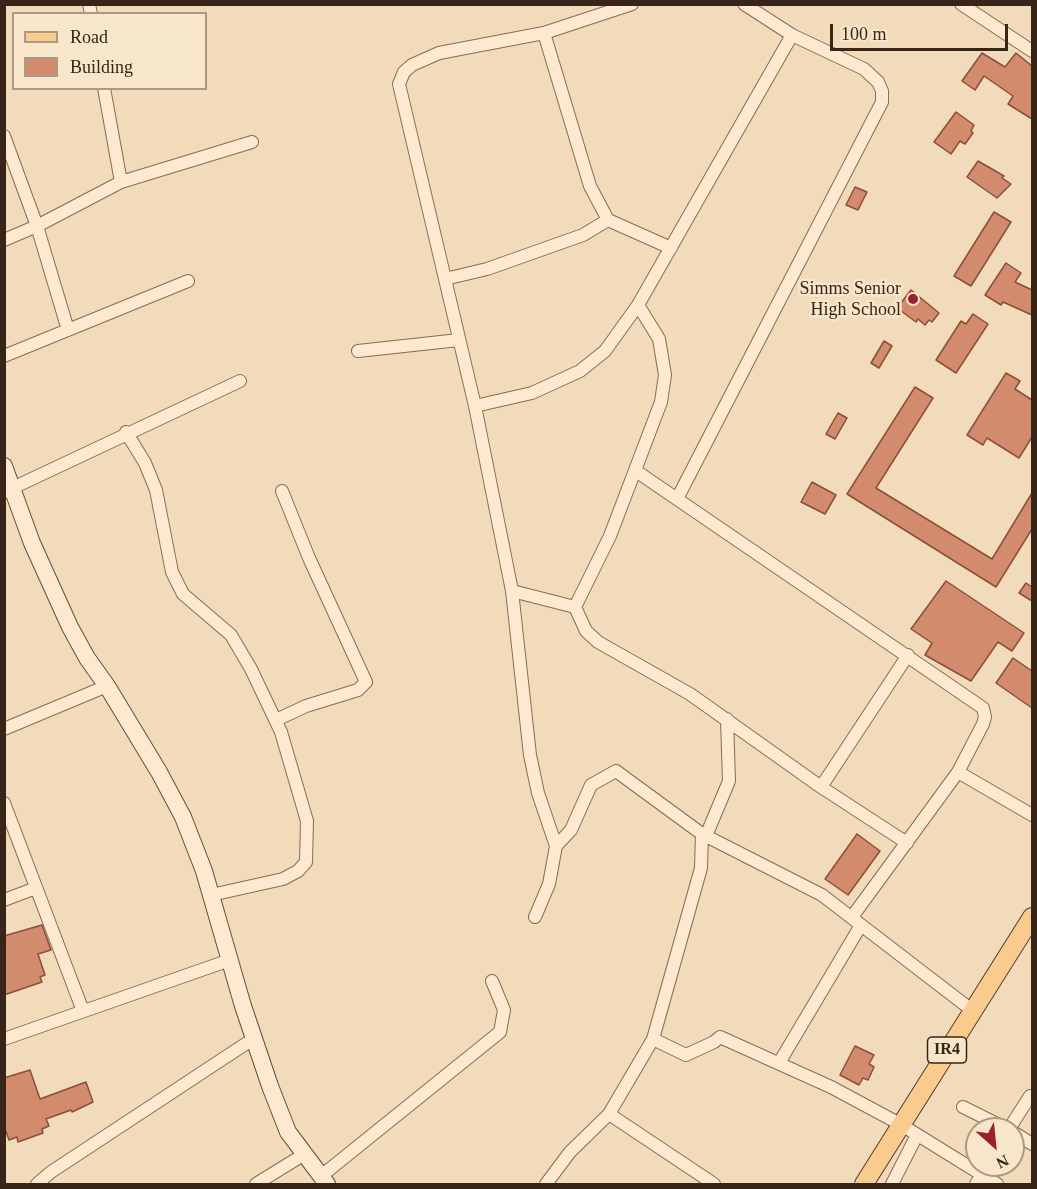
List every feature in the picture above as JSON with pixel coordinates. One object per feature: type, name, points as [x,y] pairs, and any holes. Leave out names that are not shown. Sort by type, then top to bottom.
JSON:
[{"type":"main road","name":"IR4","points":[[864,1185],[900,1124],[1032,917]]},
{"type":"street","points":[[534,917],[549,884],[556,846],[538,794],[530,755],[512,591],[475,406],[399,84],[404,72],[412,65],[439,54],[544,33],[632,4]]},
{"type":"street","points":[[677,499],[882,102],[882,91],[878,82],[864,69],[792,35],[744,4]]},
{"type":"street","points":[[961,4],[1032,51]]},
{"type":"street","points":[[544,33],[590,186],[608,220],[671,248]]},
{"type":"street","points":[[475,406],[532,393],[580,371],[605,351],[638,305],[792,35]]},
{"type":"street","points":[[104,90],[121,182]]},
{"type":"street","points":[[4,136],[37,226],[68,330]]},
{"type":"street","points":[[4,240],[37,226],[121,182],[252,142]]},
{"type":"street","points":[[445,279],[487,268],[583,235],[608,220]]},
{"type":"street","points":[[4,356],[188,281]]},
{"type":"street","points":[[574,607],[610,536],[661,402],[665,375],[659,339],[638,305]]},
{"type":"street","points":[[358,351],[459,340]]},
{"type":"street","points":[[8,490],[126,432],[240,381]]},
{"type":"street","points":[[126,432],[145,463],[156,490],[166,552],[183,594],[231,635],[276,720],[301,793],[307,821],[306,862],[298,871],[283,879],[211,895]]},
{"type":"street","points":[[4,466],[8,490],[70,627],[159,772],[183,817],[211,895],[254,1039],[288,1131],[323,1181],[500,1032],[504,1010],[492,981]]},
{"type":"street","points":[[636,471],[984,708],[983,724],[958,772],[907,843],[856,921],[779,1063]]},
{"type":"street","points":[[276,720],[306,706],[358,690],[366,682],[309,558],[282,491]]},
{"type":"street","points":[[512,591],[574,607],[586,631],[598,642],[690,694],[821,787],[907,843]]},
{"type":"street","points":[[821,787],[908,655]]},
{"type":"street","points":[[4,729],[106,686]]},
{"type":"street","points":[[546,1185],[570,1152],[609,1114],[653,1039],[701,868],[704,835],[729,781],[727,719]]},
{"type":"street","points":[[556,846],[571,830],[591,785],[616,771],[704,835],[822,895],[973,1011]]},
{"type":"street","points":[[958,772],[1032,815]]},
{"type":"street","points":[[4,803],[82,1011]]},
{"type":"street","points":[[4,900],[36,888]]},
{"type":"street","points":[[4,1039],[230,960]]},
{"type":"street","points":[[653,1039],[686,1054],[714,1042],[720,1036],[831,1087],[900,1124],[979,1181],[997,1185]]},
{"type":"street","points":[[37,1185],[51,1172],[254,1039]]},
{"type":"street","points":[[1016,1117],[1030,1096]]},
{"type":"street","points":[[963,1107],[983,1117]]},
{"type":"street","points":[[609,1114],[714,1185]]},
{"type":"street","points":[[892,1185],[917,1135]]},
{"type":"street","points":[[256,1185],[303,1155]]},
{"type":"building","points":[[982,53],[1005,67],[1016,53],[1032,66],[1032,119],[1008,104],[1013,96],[984,76],[975,90],[962,81]]},
{"type":"building","points":[[956,112],[974,125],[971,131],[973,133],[965,144],[960,141],[951,154],[934,142]]},
{"type":"building","points":[[978,161],[1004,176],[1002,178],[1011,184],[997,198],[967,177]]},
{"type":"building","points":[[855,187],[867,192],[858,210],[846,205]]},
{"type":"building","points":[[994,212],[1011,222],[971,286],[954,276]]},
{"type":"building","points":[[1006,263],[1021,273],[1015,282],[1032,290],[1032,315],[1003,302],[1001,305],[985,295]]},
{"type":"building","points":[[911,290],[939,313],[932,322],[929,320],[925,325],[918,319],[916,322],[897,308]]},
{"type":"building","points":[[973,314],[988,324],[956,373],[936,360],[961,321],[966,324]]},
{"type":"building","points":[[884,341],[892,346],[879,368],[871,363]]},
{"type":"building","points":[[1006,373],[1020,381],[1015,389],[1032,400],[1032,437],[1019,458],[987,438],[983,445],[967,435]]},
{"type":"building","points":[[915,387],[933,398],[876,488],[992,559],[1032,493],[1032,529],[996,587],[847,494]]},
{"type":"building","points":[[838,413],[847,418],[835,439],[826,434]]},
{"type":"building","points":[[812,482],[836,495],[825,514],[801,502]]},
{"type":"building","points":[[946,581],[1024,633],[1012,651],[998,642],[971,681],[925,655],[932,643],[911,629]]},
{"type":"building","points":[[1026,583],[1032,587],[1032,601],[1019,593]]},
{"type":"building","points":[[1013,658],[1032,671],[1032,708],[996,683]]},
{"type":"building","points":[[857,834],[880,851],[848,895],[825,879]]},
{"type":"building","points":[[42,925],[51,950],[38,954],[45,975],[40,977],[42,982],[4,995],[4,936]]},
{"type":"building","points":[[855,1046],[874,1055],[869,1064],[874,1067],[868,1080],[863,1078],[859,1085],[840,1075]]},
{"type":"building","points":[[30,1070],[40,1099],[86,1082],[93,1102],[72,1112],[71,1110],[46,1119],[49,1126],[42,1129],[43,1133],[18,1142],[17,1137],[9,1140],[4,1126],[4,1078]]},
{"type":"place","name":"Simms Senior High School","points":[[913,299]]}]
